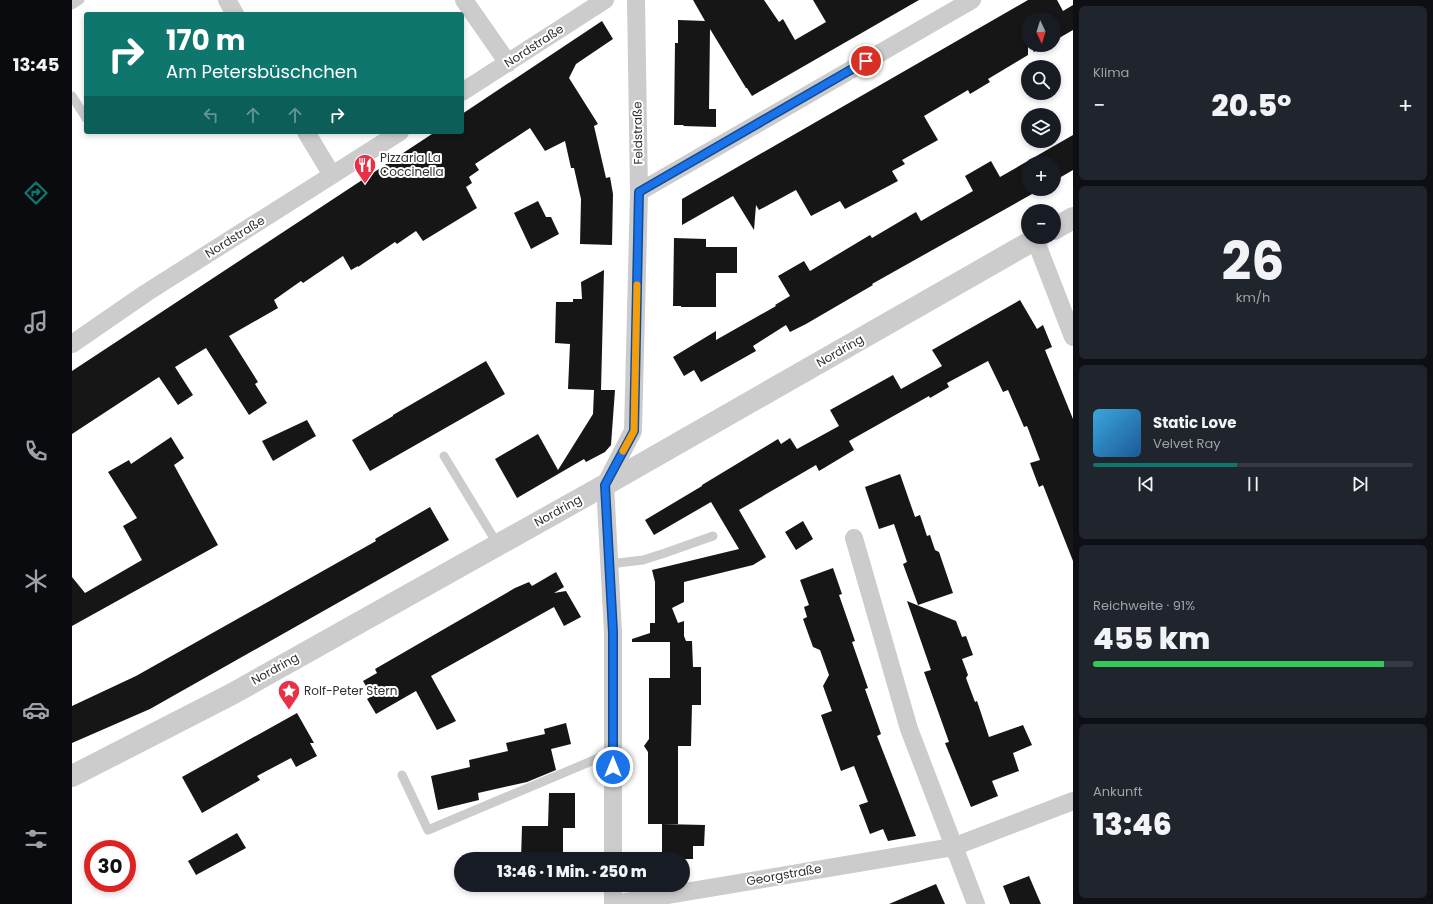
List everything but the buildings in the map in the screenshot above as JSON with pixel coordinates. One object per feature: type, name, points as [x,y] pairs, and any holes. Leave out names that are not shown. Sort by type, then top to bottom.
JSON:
[{"type":"street","points":[[227,0],[234,12]]},
{"type":"street","points":[[464,0],[508,63]]},
{"type":"street","name":"Nordstraße","points":[[464,91],[605,0]]},
{"type":"street","name":"Feldstraße","points":[[605,485],[634,431],[639,192],[636,0]]},
{"type":"street","points":[[639,192],[972,0]]},
{"type":"street","points":[[307,134],[332,175]]},
{"type":"street","name":"Nordstraße","points":[[72,344],[146,293],[397,134]]},
{"type":"street","points":[[1061,224],[1073,218]]},
{"type":"street","name":"Nordring","points":[[72,776],[232,694],[605,485],[1027,244]]},
{"type":"street","points":[[1039,244],[1073,337]]},
{"type":"street","points":[[605,485],[613,632],[613,852]]},
{"type":"street","points":[[854,538],[909,729],[976,904]]},
{"type":"street","name":"Georgstraße","points":[[613,904],[953,847],[1073,802]]},
{"type":"street","points":[[613,892],[613,904]]},
{"type":"lane","points":[[72,5],[80,0]]},
{"type":"lane","points":[[72,96],[84,115]]},
{"type":"lane","points":[[444,456],[498,545]]},
{"type":"lane","points":[[610,564],[643,560],[665,554],[713,536]]},
{"type":"lane","points":[[402,775],[428,830],[613,752]]},
{"type":"slow traffic","points":[[623,451],[634,431],[637,285]]},
{"type":"place","name":"Pizzaria La Coccinella","points":[[365,184]]},
{"type":"place","name":"Rolf-Peter Stern","points":[[289,710]]},
{"type":"route","points":[[613,767],[613,632],[605,485],[634,431],[639,192],[866,61]]}]
